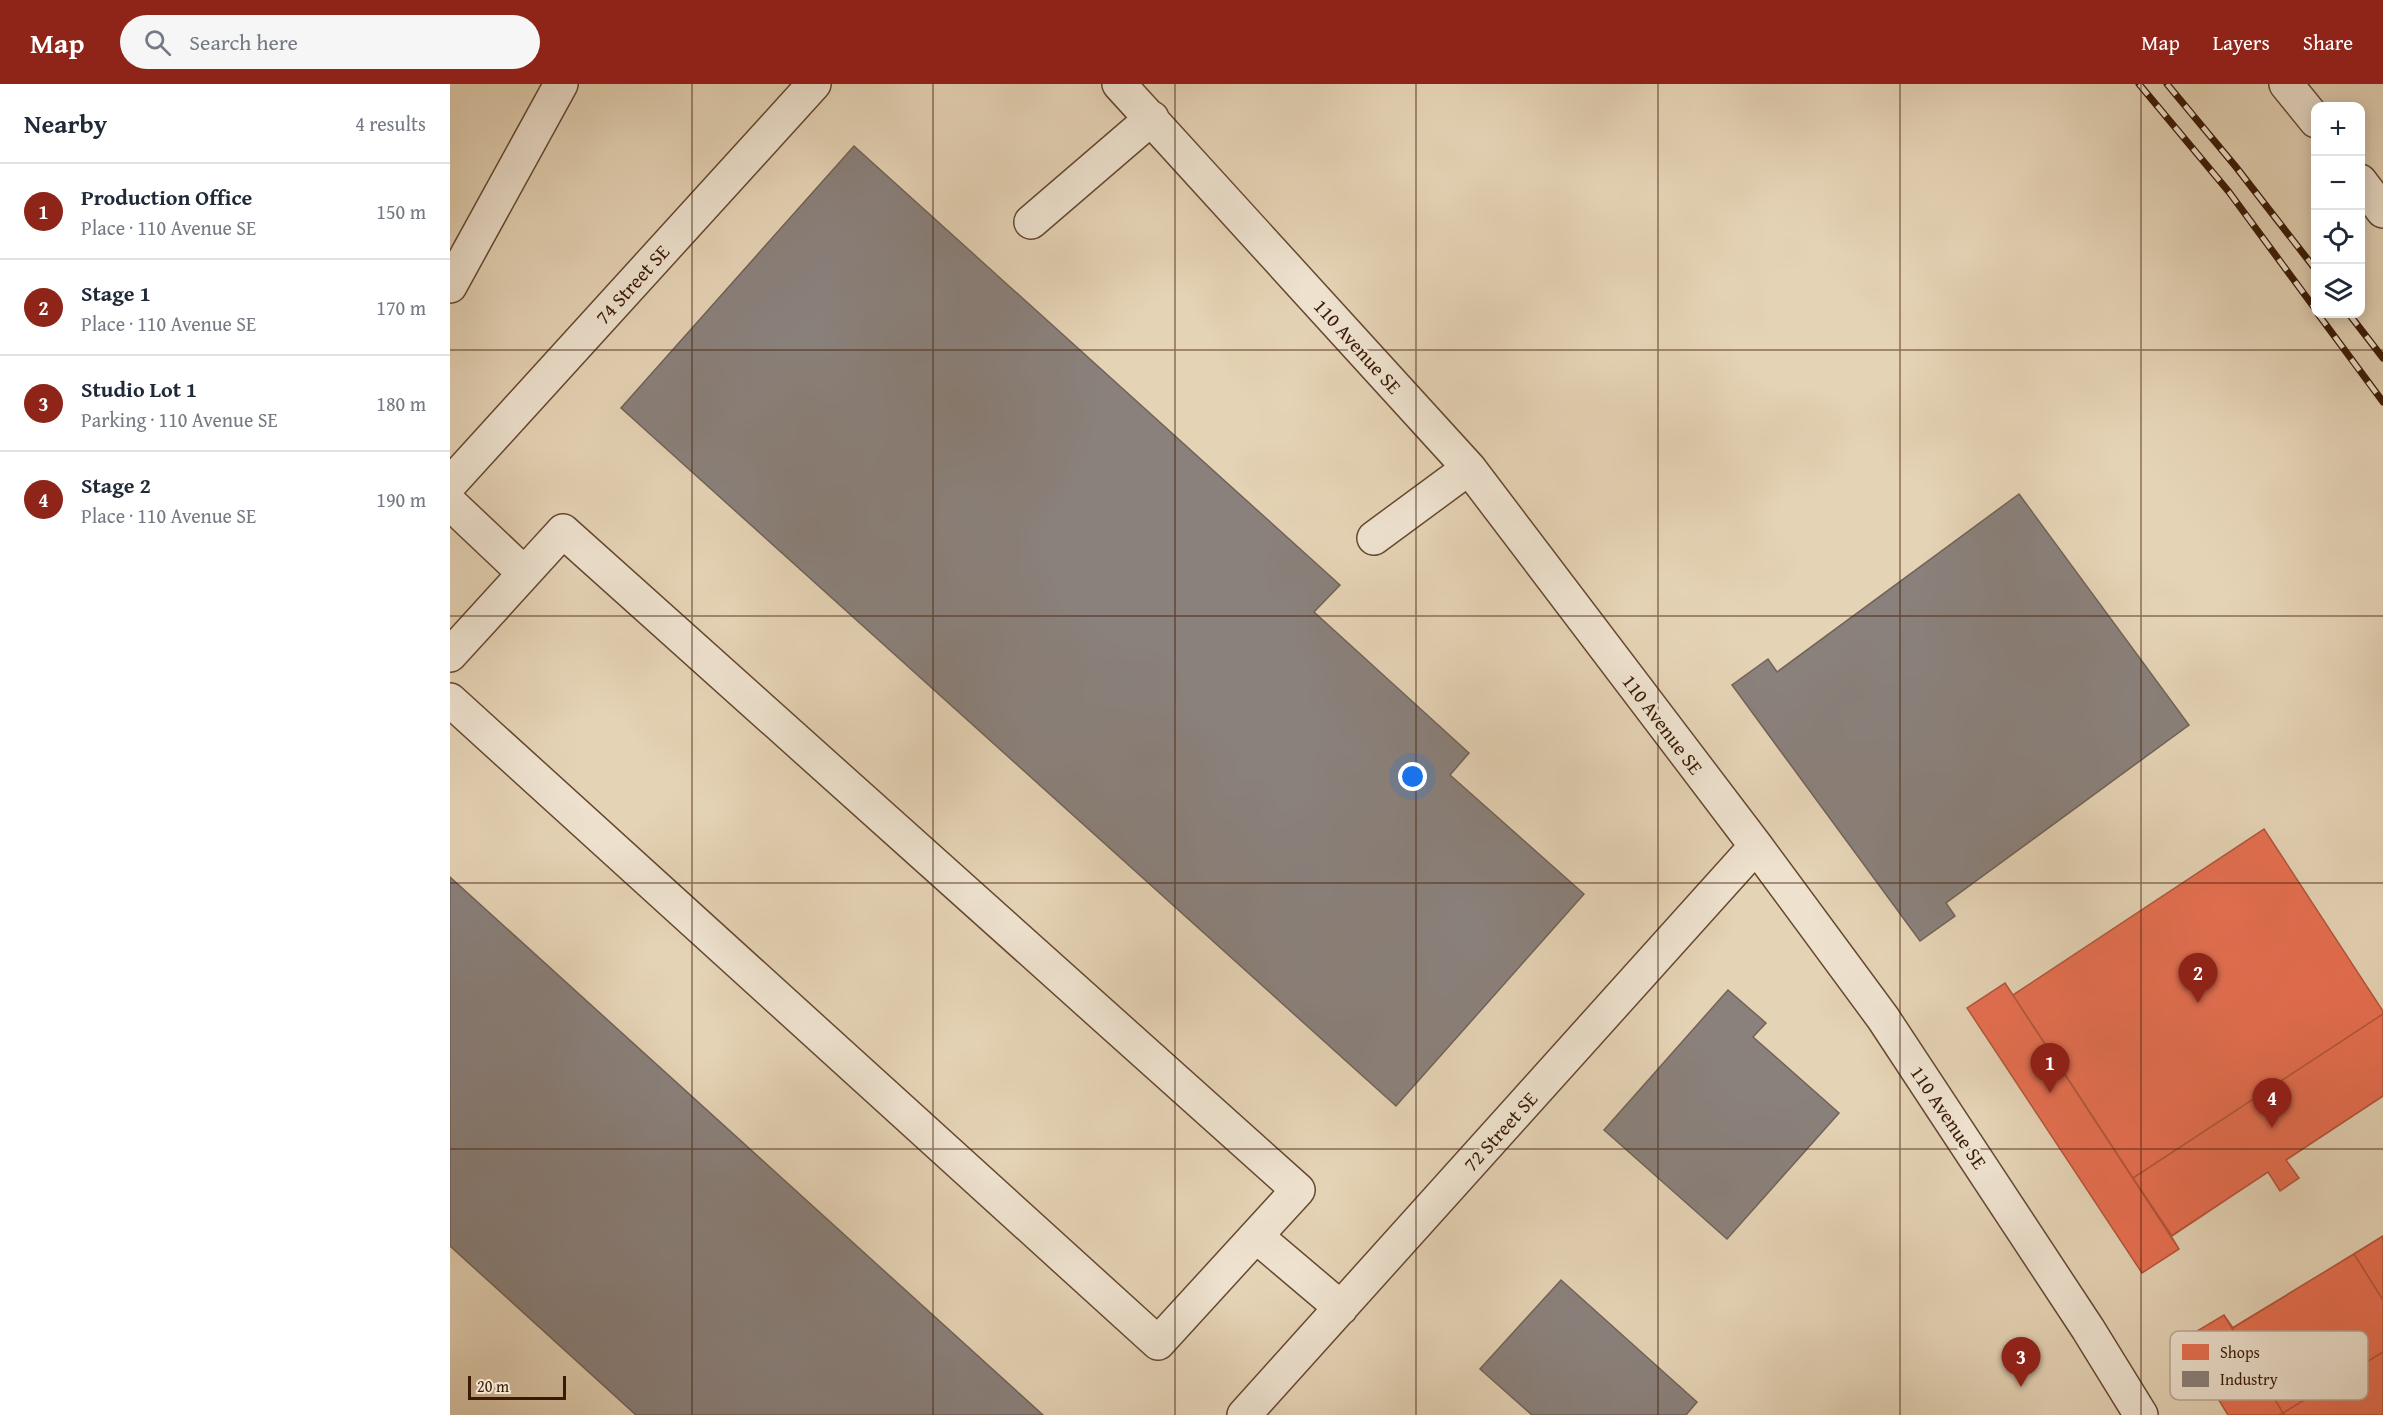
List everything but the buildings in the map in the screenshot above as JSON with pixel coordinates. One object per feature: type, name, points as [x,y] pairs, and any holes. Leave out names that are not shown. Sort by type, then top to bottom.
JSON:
[{"type":"street","points":[[450,286],[561,84]]},
{"type":"street","name":"74 Street SE","points":[[450,484],[814,84]]},
{"type":"street","name":"110 Avenue SE","points":[[1119,84],[1469,468],[1756,846],[1883,1018],[2088,1329],[2141,1415]]},
{"type":"street","points":[[2286,84],[2311,115]]},
{"type":"street","points":[[1031,222],[1152,118]]},
{"type":"street","points":[[2365,186],[2383,211]]},
{"type":"street","points":[[1374,538],[1469,468]]},
{"type":"street","points":[[450,503],[524,573]]},
{"type":"street","points":[[450,655],[563,531],[1298,1190],[1158,1343],[450,700]]},
{"type":"street","name":"72 Street SE","points":[[1244,1415],[1756,846]]},
{"type":"street","points":[[1256,1236],[1341,1308]]},
{"type":"railway","points":[[2139,84],[2229,192],[2311,303]]},
{"type":"railway","points":[[2167,84],[2236,167],[2311,264]]},
{"type":"railway","points":[[2321,318],[2383,402]]},
{"type":"railway","points":[[2352,318],[2383,358]]},
{"type":"place","name":"Stage 1","points":[[2198,1003]]},
{"type":"place","name":"Production Office","points":[[2050,1093]]},
{"type":"place","name":"Stage 2","points":[[2272,1128]]},
{"type":"place","name":"Studio Lot 1","points":[[2021,1387]]}]
